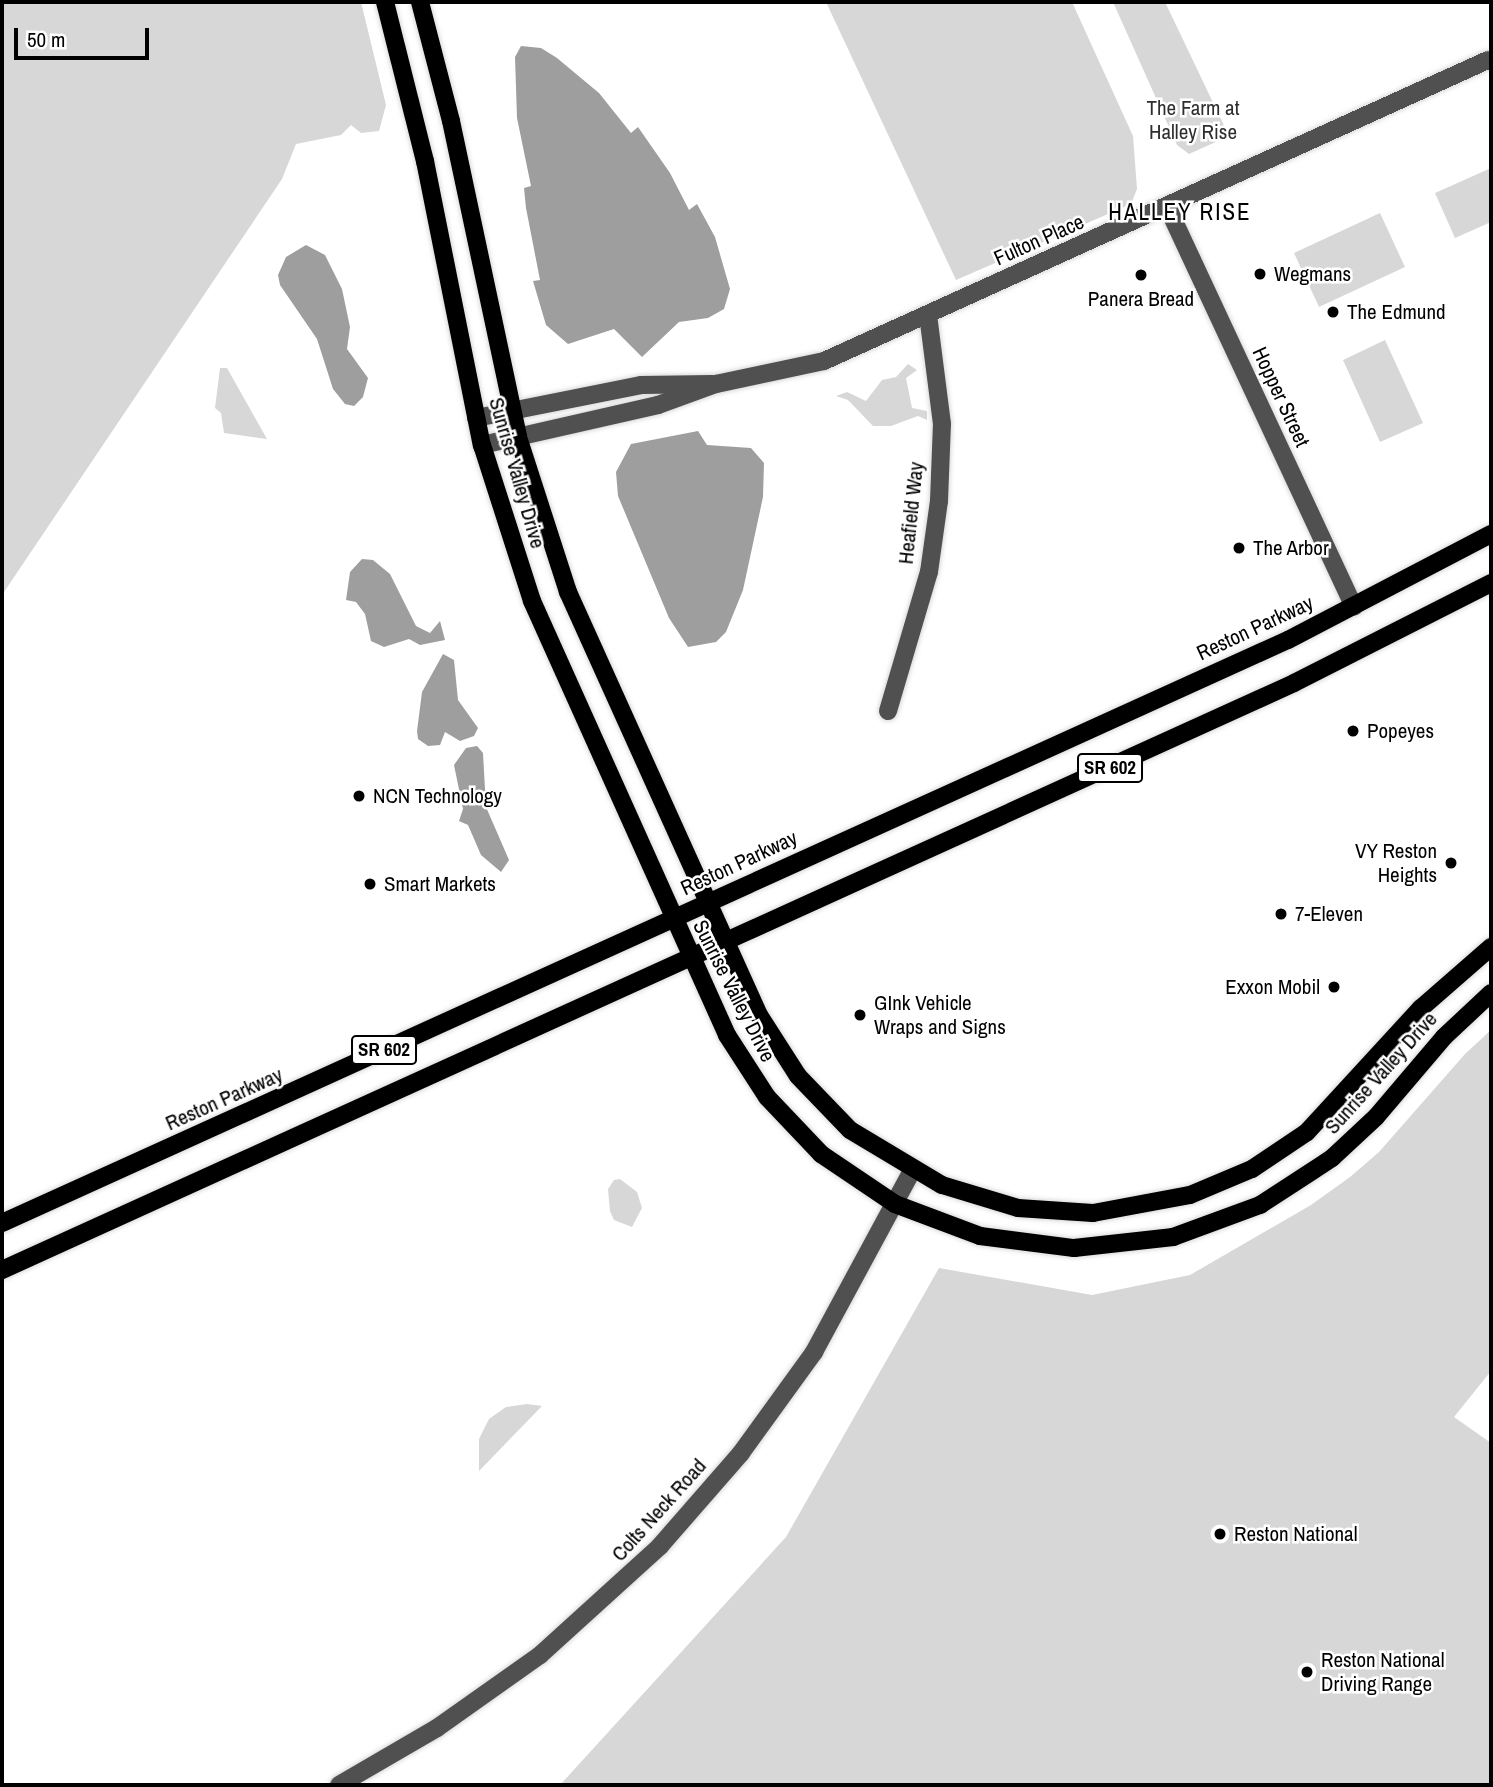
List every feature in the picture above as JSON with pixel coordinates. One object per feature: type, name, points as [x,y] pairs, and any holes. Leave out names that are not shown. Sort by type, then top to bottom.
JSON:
[{"type":"main road","name":"Sunrise Valley Drive","points":[[385,2],[425,161],[482,445],[540,621],[691,960],[738,1056],[766,1097],[821,1154],[895,1204],[980,1236],[1053,1247],[1147,1243],[1217,1224],[1271,1199],[1338,1154],[1444,1037],[1491,993]]},
{"type":"main road","name":"Sunrise Valley Drive","points":[[420,2],[451,121],[518,437],[568,592],[725,945],[768,1032],[809,1090],[858,1136],[912,1171],[981,1199],[1047,1212],[1126,1210],[1204,1191],[1252,1169],[1307,1132],[1421,1008],[1491,947]]},
{"type":"main road","name":"Reston Parkway","points":[[2,1223],[1354,607],[1491,534]]},
{"type":"main road","name":"SR 602","points":[[2,1269],[725,945],[1294,683],[1491,583]]},
{"type":"street","name":"Fulton Place","points":[[482,445],[658,405],[716,384],[824,361],[1488,60]]},
{"type":"street","name":"Hopper Street","points":[[1167,206],[1354,607]]},
{"type":"street","name":"Heafield Way","points":[[888,711],[929,572],[939,501],[942,424],[928,315]]},
{"type":"street","name":"Fulton Place","points":[[476,418],[511,408],[665,382],[716,384]]},
{"type":"street","name":"Colts Neck Road","points":[[339,1785],[437,1728],[530,1662],[588,1615],[660,1546],[741,1453],[814,1352],[912,1171]]},
{"type":"green space","points":[[2,2],[361,2],[386,105],[379,131],[361,133],[351,125],[341,135],[296,144],[282,179],[2,595]]},
{"type":"green space","points":[[826,2],[1072,2],[1133,136],[1137,189],[1131,204],[956,280]]},
{"type":"green space","name":"The Farm at Halley Rise","points":[[1113,2],[1165,2],[1229,136],[1189,154],[1177,145]]},
{"type":"green space","points":[[1491,168],[1491,222],[1455,238],[1435,193]]},
{"type":"green space","points":[[1380,213],[1405,267],[1319,307],[1294,253]]},
{"type":"green space","points":[[1385,340],[1423,423],[1380,442],[1343,360]]},
{"type":"green space","points":[[908,364],[917,370],[906,378],[912,408],[927,411],[927,420],[918,416],[891,426],[873,426],[848,400],[836,396],[847,392],[866,401],[882,380],[896,377]]},
{"type":"green space","points":[[220,368],[227,368],[267,439],[224,433],[221,413],[215,408]]},
{"type":"green space","points":[[1491,1030],[1491,1371],[1454,1417],[1491,1443],[1491,1785],[560,1785],[786,1537],[939,1268],[1092,1295],[1190,1275],[1311,1205],[1350,1177],[1379,1152],[1465,1054]]},
{"type":"green space","points":[[620,1179],[637,1192],[642,1208],[632,1227],[614,1220],[610,1211],[608,1189],[614,1180]]},
{"type":"green space","points":[[527,1404],[542,1406],[479,1471],[479,1439],[489,1419],[506,1407]]},
{"type":"shaded area","points":[[521,46],[541,48],[557,58],[599,93],[631,133],[638,127],[670,173],[689,210],[697,204],[715,237],[730,289],[724,309],[708,318],[679,322],[642,357],[614,329],[568,344],[546,325],[533,281],[540,280],[524,188],[531,186],[517,118],[515,57]]},
{"type":"shaded area","points":[[306,245],[325,255],[342,289],[350,327],[347,349],[368,378],[363,397],[354,406],[345,404],[333,389],[317,339],[280,285],[278,275],[286,257]]},
{"type":"shaded area","points":[[698,431],[707,445],[751,448],[764,463],[763,497],[743,590],[726,632],[716,642],[688,647],[669,618],[618,496],[616,472],[631,444]]},
{"type":"shaded area","points":[[362,559],[373,560],[390,574],[416,626],[430,633],[440,621],[445,640],[420,645],[409,639],[384,647],[371,641],[365,614],[356,602],[346,600],[350,572]]},
{"type":"shaded area","points":[[443,654],[454,660],[458,700],[478,728],[474,736],[460,741],[445,732],[440,745],[428,746],[418,739],[417,731],[422,692]]},
{"type":"shaded area","points":[[477,746],[483,753],[486,807],[509,860],[501,872],[481,855],[468,825],[459,821],[463,809],[454,765],[466,748]]},
{"type":"place","name":"Wegmans","points":[[1260,274]]},
{"type":"place","name":"Panera Bread","points":[[1141,275]]},
{"type":"place","name":"The Edmund","points":[[1333,312]]},
{"type":"place","name":"The Arbor","points":[[1239,548]]},
{"type":"place","name":"Popeyes","points":[[1353,731]]},
{"type":"place","name":"NCN Technology","points":[[359,796]]},
{"type":"place","name":"VY Reston Heights","points":[[1451,863]]},
{"type":"place","name":"Smart Markets","points":[[370,884]]},
{"type":"place","name":"7-Eleven","points":[[1281,914]]},
{"type":"place","name":"Exxon Mobil","points":[[1334,987]]},
{"type":"place","name":"GInk Vehicle Wraps and Signs","points":[[860,1015]]},
{"type":"place","name":"Reston National","points":[[1220,1534]]},
{"type":"place","name":"Reston National Driving Range","points":[[1307,1672]]},
{"type":"district","name":"HALLEY RISE","points":[[1180,212]]}]
